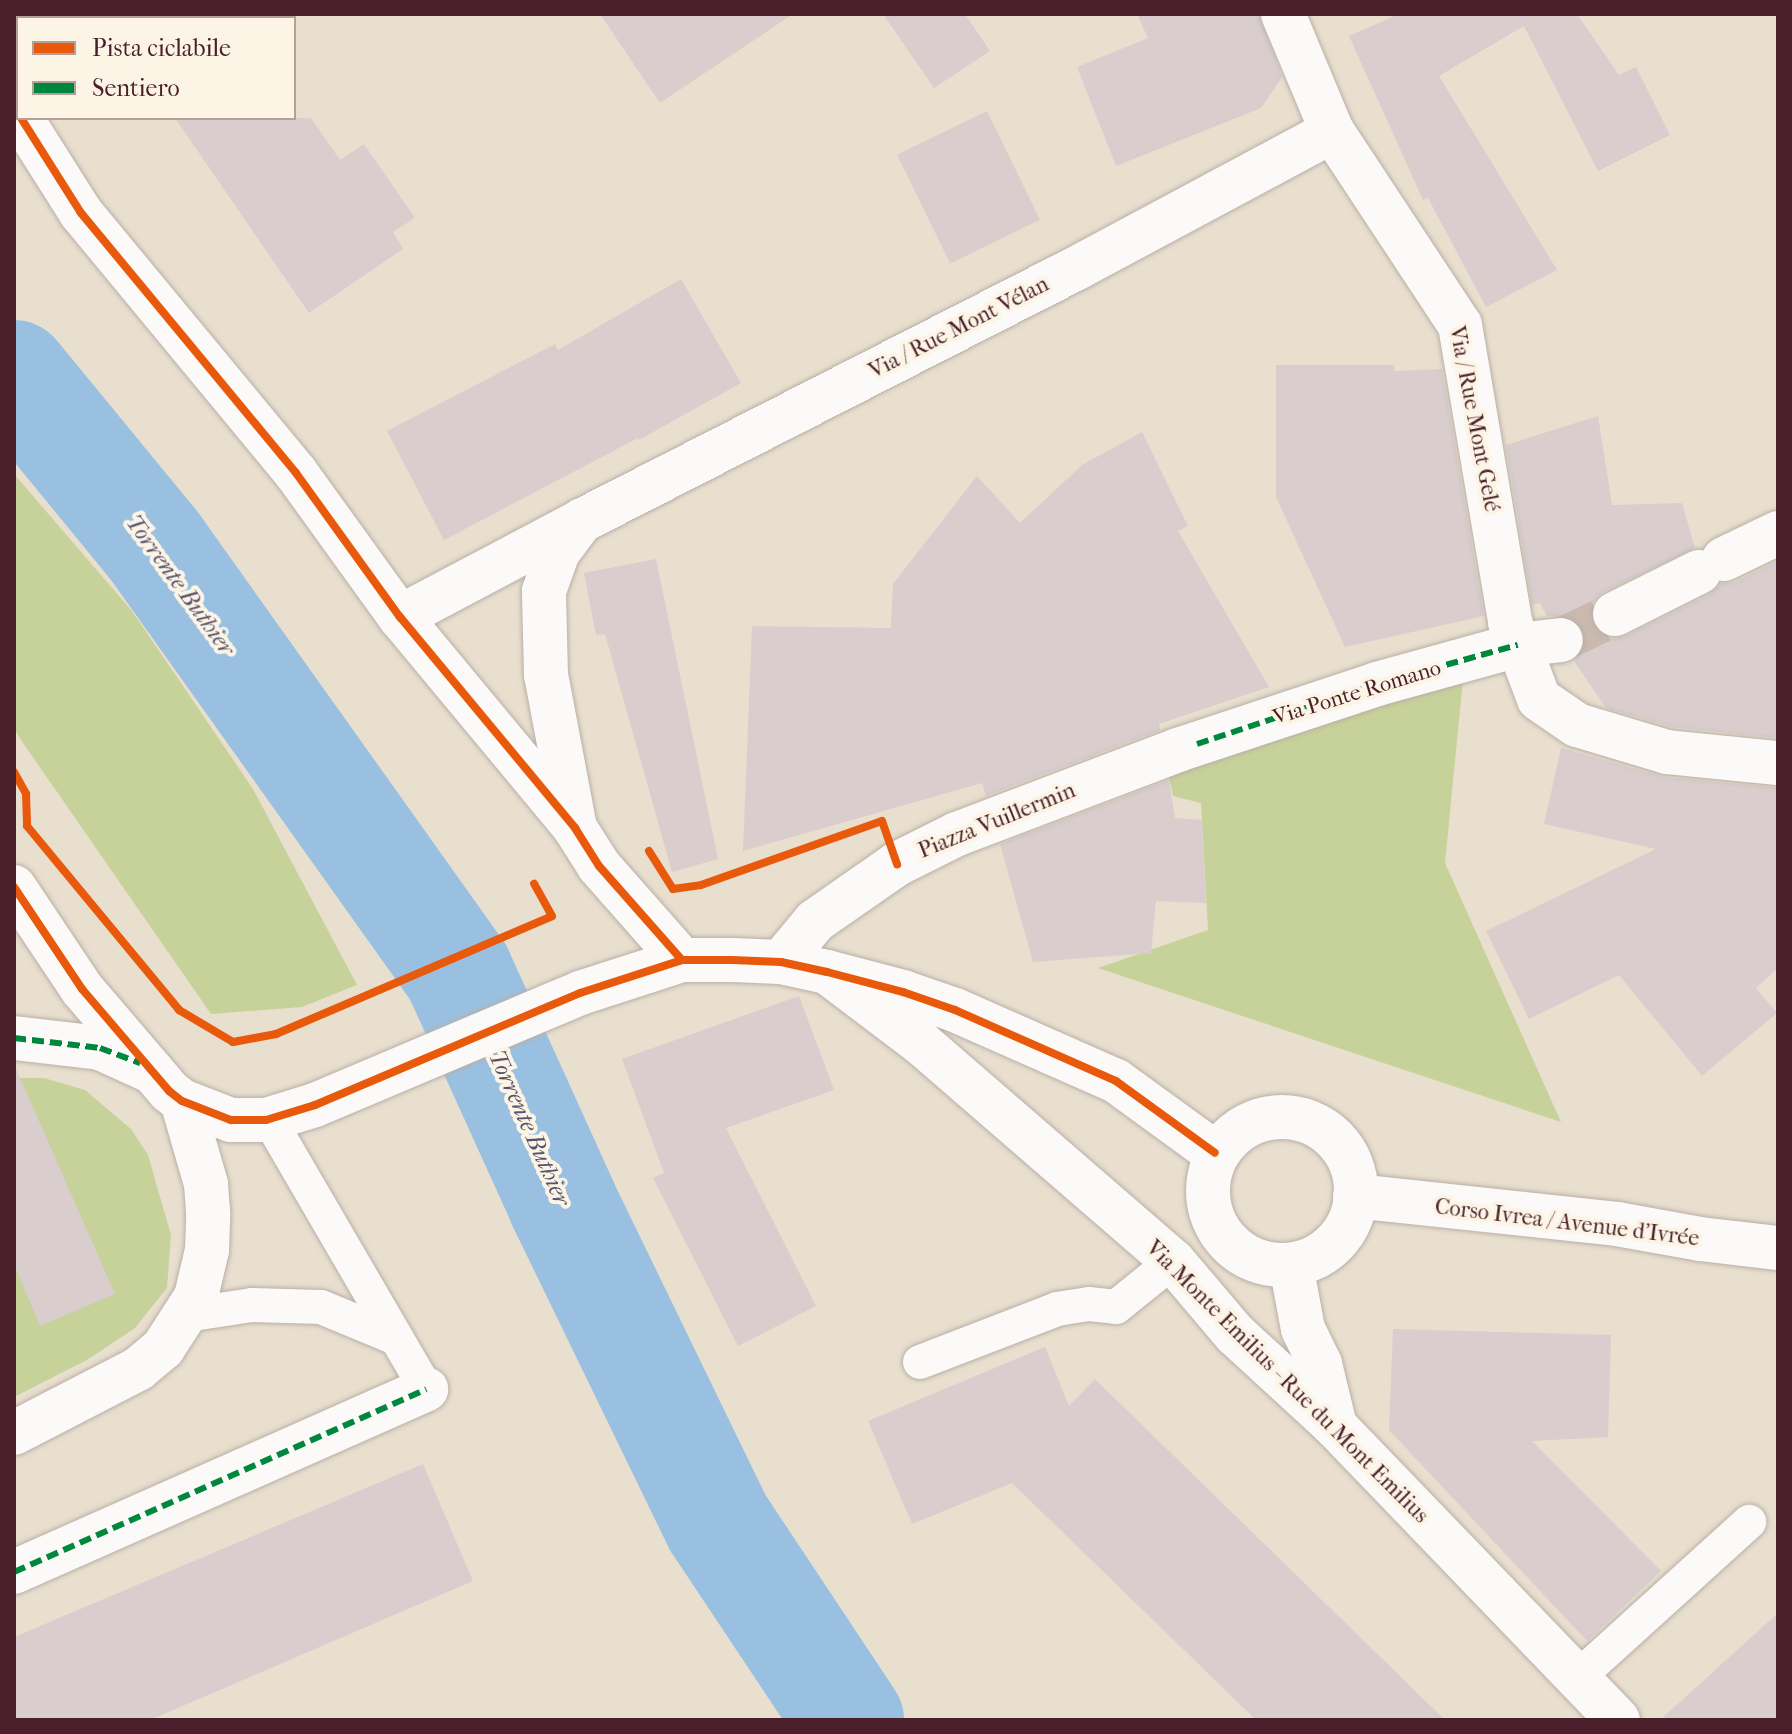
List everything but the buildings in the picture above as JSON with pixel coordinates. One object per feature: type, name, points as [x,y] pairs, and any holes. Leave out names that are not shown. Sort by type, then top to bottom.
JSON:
[{"type":"street","name":"Via / Rue Mont Gelé","points":[[1283,14],[1332,131],[1460,325],[1510,622],[1539,699],[1577,725],[1667,752],[1778,763]]},
{"type":"street","points":[[20,120],[81,213],[296,473],[400,617],[575,828],[599,866],[682,960]]},
{"type":"street","name":"Via / Rue Mont Vélan","points":[[400,617],[1077,268],[1332,131]]},
{"type":"street","points":[[575,828],[546,675],[544,591],[558,552],[583,520]]},
{"type":"street","points":[[1615,614],[1778,533]]},
{"type":"street","name":"Via Ponte Romano","points":[[1197,744],[1377,684],[1518,645],[1561,640]]},
{"type":"street","name":"Piazza Vuillermin","points":[[781,962],[815,921],[897,864],[957,834],[1197,744]]},
{"type":"street","points":[[14,887],[82,989],[168,1086],[206,1184],[208,1212],[207,1250],[196,1297],[163,1348],[138,1369],[14,1433]]},
{"type":"street","points":[[14,1038],[100,1048],[231,1120],[266,1120],[315,1105],[580,993],[682,960],[781,962],[903,992],[955,1010],[1116,1081],[1215,1153]]},
{"type":"street","name":"Via Monte Emilius - Rue du Mont Emilius","points":[[827,972],[921,1043],[1173,1261],[1235,1334],[1335,1426],[1618,1720]]},
{"type":"street","points":[[1264,1117],[1304,1118],[1337,1139],[1356,1173],[1355,1196],[1355,1213],[1334,1246],[1300,1265],[1261,1264],[1227,1243],[1208,1209],[1210,1169],[1215,1153],[1230,1137],[1264,1117]]},
{"type":"street","name":"Corso Ivrea / Avenue d'Ivrée","points":[[1355,1196],[1617,1224],[1778,1248]]},
{"type":"street","points":[[1291,1265],[1303,1329],[1320,1364],[1335,1426]]},
{"type":"street","points":[[14,1572],[426,1389]]},
{"type":"lane","points":[[266,1120],[276,1131],[426,1389]]},
{"type":"lane","points":[[920,1362],[1057,1309],[1089,1304],[1116,1307],[1173,1261]]},
{"type":"lane","points":[[186,1315],[252,1305],[321,1307],[396,1338]]},
{"type":"lane","points":[[1576,1679],[1749,1522]]},
{"type":"green space","points":[[14,474],[132,611],[253,789],[357,985],[302,1007],[211,1014],[21,740],[14,728]]},
{"type":"green space","points":[[1466,649],[1445,863],[1561,1122],[1098,968],[1208,930],[1201,803],[1173,796],[1160,735]]},
{"type":"green space","points":[[14,1078],[44,1078],[85,1090],[131,1129],[148,1155],[171,1235],[167,1288],[135,1328],[87,1360],[14,1397]]},
{"type":"waterway","name":"Torrente Buthier","points":[[14,375],[153,544],[458,972],[563,1204],[718,1523],[849,1720]]},
{"type":"tunnel","points":[[1561,640],[1615,614]]},
{"type":"marked path","points":[[1197,744],[1377,684],[1518,645]]},
{"type":"marked path","points":[[14,1038],[100,1048],[140,1063]]},
{"type":"marked path","points":[[14,1572],[426,1389]]},
{"type":"cycle path","points":[[22,120],[81,213],[296,473],[400,617],[575,828],[599,866],[682,960]]},
{"type":"cycle path","points":[[14,772],[26,794],[27,826],[179,1010],[233,1042],[276,1034],[552,916],[534,884]]},
{"type":"cycle path","points":[[649,851],[673,889],[701,885],[882,821],[897,864]]},
{"type":"cycle path","points":[[14,887],[82,989],[169,1091],[182,1101],[231,1120],[266,1120],[315,1105],[580,993],[682,960],[732,960],[781,962],[827,972],[903,992],[955,1010],[1116,1081],[1215,1153]]}]
